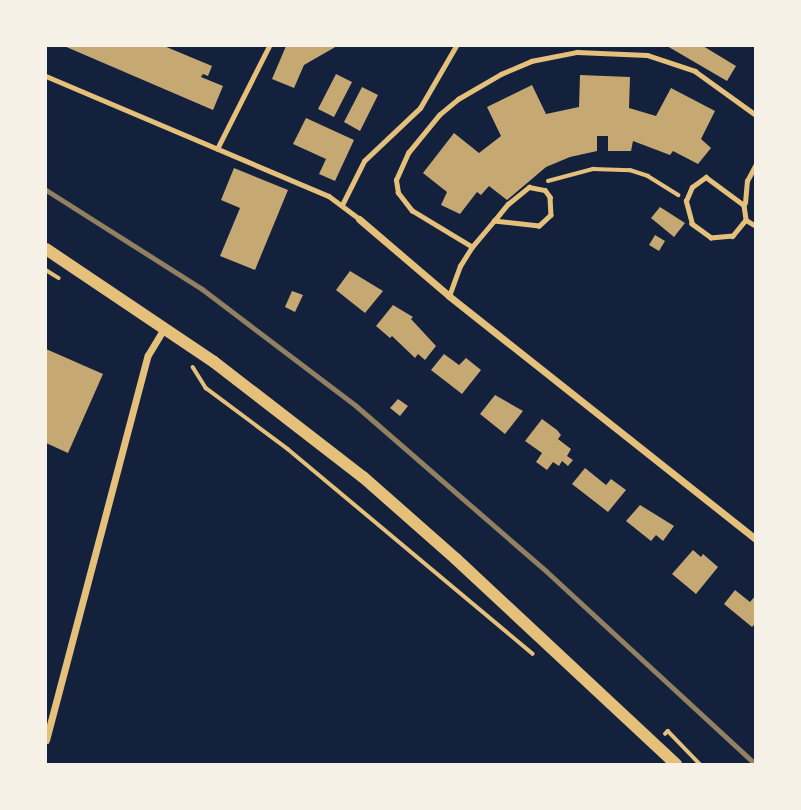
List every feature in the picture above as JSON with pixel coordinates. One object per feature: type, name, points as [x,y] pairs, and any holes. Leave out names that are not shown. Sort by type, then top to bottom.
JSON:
[{"type":"main road","points":[[46,249],[165,328],[363,477],[466,568],[676,765]]},
{"type":"street","points":[[359,219],[449,296],[755,539]]},
{"type":"street","points":[[46,740],[148,355],[165,328]]},
{"type":"lane","points":[[216,149],[269,46]]},
{"type":"lane","points":[[342,205],[364,161],[420,108],[456,46]]},
{"type":"lane","points":[[472,247],[412,211],[398,193],[397,180],[408,153],[439,116],[458,99],[501,74],[531,61],[577,51],[647,55],[705,77],[755,115]]},
{"type":"lane","points":[[46,76],[328,196],[359,219]]},
{"type":"lane","points":[[744,205],[706,177],[692,187],[686,201],[692,224],[711,238],[733,236],[746,220],[744,205],[747,181],[755,164]]},
{"type":"lane","points":[[449,296],[460,266],[472,247],[494,220],[521,192],[537,187],[550,197],[553,206],[547,221],[530,226],[494,220]]},
{"type":"lane","points":[[746,220],[755,226]]},
{"type":"path","points":[[537,187],[571,173],[610,168],[648,176],[686,201]]},
{"type":"path","points":[[187,358],[206,388],[288,449],[542,662]]},
{"type":"path","points":[[656,745],[668,731],[700,765]]},
{"type":"building","points":[[64,46],[164,46],[212,66],[208,76],[203,74],[201,77],[223,86],[213,110]]},
{"type":"building","points":[[286,46],[337,46],[304,65],[294,88],[272,79]]},
{"type":"building","points":[[667,46],[703,46],[736,66],[727,81]]},
{"type":"building","points":[[336,74],[352,82],[334,117],[318,109]]},
{"type":"building","points":[[580,75],[630,77],[629,108],[656,116],[671,88],[715,111],[701,139],[711,148],[698,164],[673,151],[670,155],[633,141],[631,151],[608,151],[608,136],[597,136],[597,151],[570,157],[546,167],[507,200],[489,186],[481,195],[477,192],[460,214],[441,205],[447,192],[423,173],[454,133],[479,153],[501,136],[487,107],[532,85],[546,114],[579,107]]},
{"type":"building","points":[[362,87],[378,95],[360,131],[344,122]]},
{"type":"building","points":[[306,118],[354,140],[335,181],[319,174],[326,159],[293,144]]},
{"type":"building","points":[[234,168],[288,190],[255,270],[220,256],[240,208],[221,200]]},
{"type":"building","points":[[660,207],[685,223],[674,237],[651,218]]},
{"type":"building","points":[[655,235],[665,241],[659,251],[649,245]]},
{"type":"building","points":[[350,271],[383,291],[365,313],[336,290]]},
{"type":"building","points":[[292,291],[303,295],[295,312],[285,307]]},
{"type":"building","points":[[393,305],[413,317],[411,319],[436,346],[425,360],[418,354],[415,358],[392,336],[390,338],[376,326]]},
{"type":"building","points":[[46,349],[103,374],[68,453],[46,443]]},
{"type":"building","points":[[444,354],[459,365],[466,358],[481,370],[462,394],[431,370]]},
{"type":"building","points":[[495,395],[523,411],[505,434],[480,414]]},
{"type":"building","points":[[398,399],[408,406],[400,416],[390,408]]},
{"type":"building","points":[[542,419],[557,430],[561,435],[558,439],[571,449],[567,456],[573,460],[568,466],[562,461],[559,466],[553,462],[547,470],[536,462],[542,453],[525,441]]},
{"type":"building","points":[[585,468],[606,485],[611,479],[626,490],[608,512],[572,484]]},
{"type":"building","points":[[640,505],[674,526],[663,541],[656,535],[651,541],[626,521]]},
{"type":"building","points":[[693,550],[701,557],[703,554],[718,567],[696,594],[672,574]]},
{"type":"building","points":[[735,590],[750,602],[756,595],[756,623],[752,627],[724,604]]},
{"type":"railway","points":[[46,190],[202,289],[355,405],[546,571],[755,764]]}]
